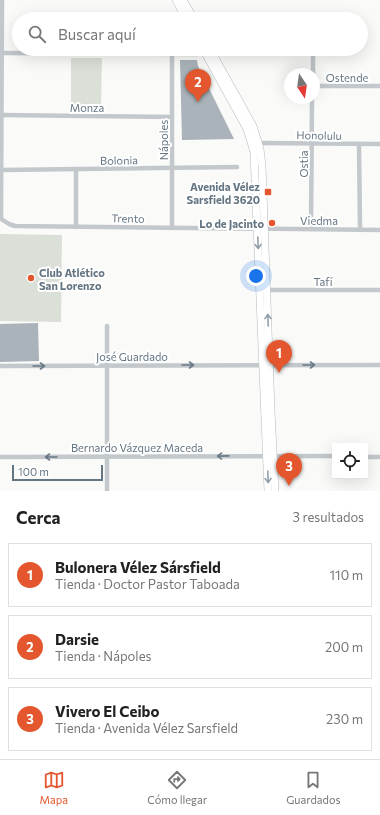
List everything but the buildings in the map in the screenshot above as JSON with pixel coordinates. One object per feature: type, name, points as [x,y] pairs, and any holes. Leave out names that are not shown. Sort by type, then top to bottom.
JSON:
[{"type":"main road","points":[[176,0],[182,12]]},
{"type":"main road","points":[[183,0],[190,12]]},
{"type":"main road","points":[[210,56],[243,120],[253,144],[266,290],[266,365]]},
{"type":"main road","points":[[211,56],[249,118],[259,143],[262,166],[260,229],[270,455],[268,491]]},
{"type":"main road","points":[[270,455],[276,491]]},
{"type":"street","points":[[0,218],[2,0]]},
{"type":"street","points":[[2,53],[12,53]]},
{"type":"street","name":"Nápoles","points":[[172,56],[172,227]]},
{"type":"street","points":[[312,68],[313,56]]},
{"type":"street","name":"Ostende","points":[[320,86],[380,86]]},
{"type":"street","name":"Ostia","points":[[311,229],[312,104]]},
{"type":"street","name":"Monza","points":[[1,115],[172,117]]},
{"type":"street","name":"Honolulu","points":[[259,143],[380,144]]},
{"type":"street","points":[[359,144],[360,229]]},
{"type":"street","name":"Bolonia","points":[[1,170],[238,167]]},
{"type":"street","points":[[76,169],[76,226]]},
{"type":"street","name":"Trento","points":[[0,218],[15,226],[260,229]]},
{"type":"street","name":"Viedma","points":[[260,229],[380,230]]},
{"type":"street","name":"Tafí","points":[[266,290],[380,290]]},
{"type":"street","points":[[107,326],[107,491]]},
{"type":"street","name":"José Guardado","points":[[0,366],[380,365]]},
{"type":"street","name":"Bernardo Vázquez Maceda","points":[[0,457],[332,456]]},
{"type":"street","points":[[368,457],[380,457]]},
{"type":"shaded area","points":[[71,58],[102,58],[101,106],[71,106]]},
{"type":"shaded area","name":"Club Atlético San Lorenzo","points":[[0,234],[62,235],[61,322],[0,321]]},
{"type":"place","name":"Darsie","points":[[198,102]]},
{"type":"place","name":"Avenida Vélez Sarsfield 3620","points":[[268,192]]},
{"type":"place","name":"Lo de Jacinto","points":[[272,223]]},
{"type":"place","name":"Club Atlético San Lorenzo","points":[[31,278]]},
{"type":"place","name":"Bulonera Vélez Sársfield","points":[[279,373]]},
{"type":"place","name":"Vivero El Ceibo","points":[[289,486]]}]
